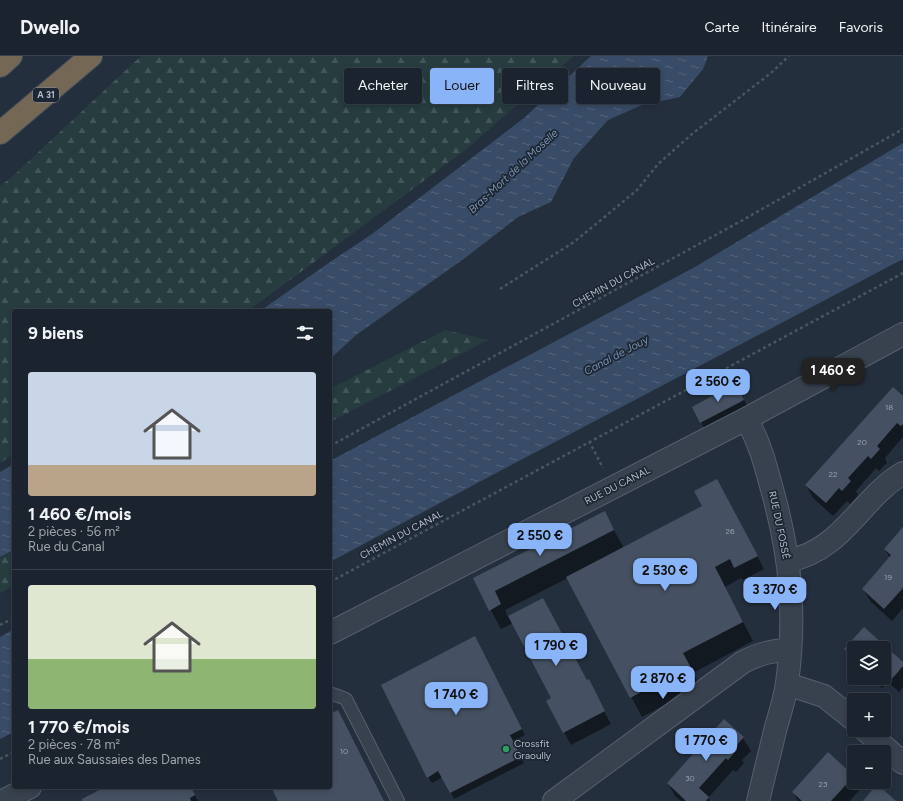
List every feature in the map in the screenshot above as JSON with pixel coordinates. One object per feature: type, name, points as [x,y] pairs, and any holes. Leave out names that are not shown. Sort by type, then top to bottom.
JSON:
[{"type":"highway","points":[[0,66],[11,56]]},
{"type":"highway","name":"A 31","points":[[0,133],[91,56]]},
{"type":"street","name":"RUE DU CANAL","points":[[332,632],[746,419],[903,334]]},
{"type":"street","name":"RUE DU FOSSÉ","points":[[746,419],[753,431],[763,456],[777,508],[788,561],[792,608],[790,650],[786,684],[758,801]]},
{"type":"street","points":[[788,561],[801,559],[826,546],[844,530],[881,490],[903,473]]},
{"type":"street","points":[[554,801],[743,662],[766,652],[790,650]]},
{"type":"street","points":[[786,684],[824,696],[847,714]]},
{"type":"street","points":[[873,737],[903,763]]},
{"type":"street","points":[[3,801],[26,789]]},
{"type":"lane","points":[[332,694],[346,699],[398,801]]},
{"type":"path","points":[[500,289],[574,242],[637,190],[658,164],[692,134],[771,73],[789,56]]},
{"type":"path","name":"CHEMIN DU CANAL","points":[[332,445],[734,225],[903,129]]},
{"type":"path","name":"CHEMIN DU CANAL","points":[[332,581],[903,273]]},
{"type":"path","points":[[589,441],[602,467]]},
{"type":"path","points":[[0,625],[12,619]]},
{"type":"path","points":[[0,760],[12,753]]},
{"type":"green space","points":[[141,56],[574,56],[560,68],[502,68],[502,104],[518,104],[464,151],[251,309],[12,309],[12,455],[0,463],[0,186],[14,175]]},
{"type":"green space","points":[[445,330],[488,340],[332,421],[332,388]]},
{"type":"green space","points":[[12,552],[12,587],[0,593],[0,558]]},
{"type":"water","points":[[591,56],[708,56],[703,69],[680,97],[660,101],[660,68],[578,68]]},
{"type":"water","name":"Bras-Mort de la Moselle","points":[[576,70],[576,104],[647,104],[608,120],[574,158],[551,202],[518,217],[465,258],[356,335],[332,357],[332,309],[263,309],[372,234],[524,118],[539,104],[568,104],[568,77]]},
{"type":"water","name":"Canal de Jouy","points":[[903,143],[903,259],[332,561],[332,460],[695,267]]},
{"type":"water","points":[[12,465],[12,551],[0,557],[0,472]]},
{"type":"water","points":[[12,630],[12,733],[0,739],[0,637]]},
{"type":"building","points":[[736,383],[744,400],[700,423],[692,407]]},
{"type":"building","points":[[893,387],[903,396],[903,424],[901,426],[897,423],[877,446],[880,449],[871,459],[868,456],[848,478],[851,481],[842,491],[839,488],[826,503],[805,485]]},
{"type":"building","points":[[717,479],[758,556],[734,568],[730,559],[715,567],[743,622],[683,653],[690,666],[630,698],[566,577],[702,506],[694,491]]},
{"type":"building","points":[[605,511],[614,530],[495,591],[501,604],[489,611],[473,578]]},
{"type":"building","points":[[903,527],[903,588],[884,609],[862,589],[891,555],[884,549]]},
{"type":"building","points":[[543,598],[587,680],[589,679],[605,711],[563,733],[546,701],[551,698],[508,616]]},
{"type":"building","points":[[864,627],[880,641],[851,641]]},
{"type":"building","points":[[475,636],[522,729],[510,735],[521,757],[450,793],[438,771],[427,778],[381,685]]},
{"type":"building","points":[[891,651],[903,662],[903,666],[891,680]]},
{"type":"building","points":[[338,710],[384,801],[278,801],[272,789],[332,789],[332,713]]},
{"type":"building","points":[[724,719],[744,737],[735,747],[737,750],[728,760],[726,758],[699,788],[709,797],[706,801],[686,801],[667,783]]},
{"type":"building","points":[[828,752],[847,770],[847,784],[831,801],[802,801],[792,792]]},
{"type":"building","points":[[101,789],[192,789],[195,795],[190,798],[191,801],[82,801],[82,799]]},
{"type":"building","points":[[873,789],[883,789],[896,801],[863,801]]},
{"type":"place","name":"Crossfit Graoully","points":[[506,749]]}]
